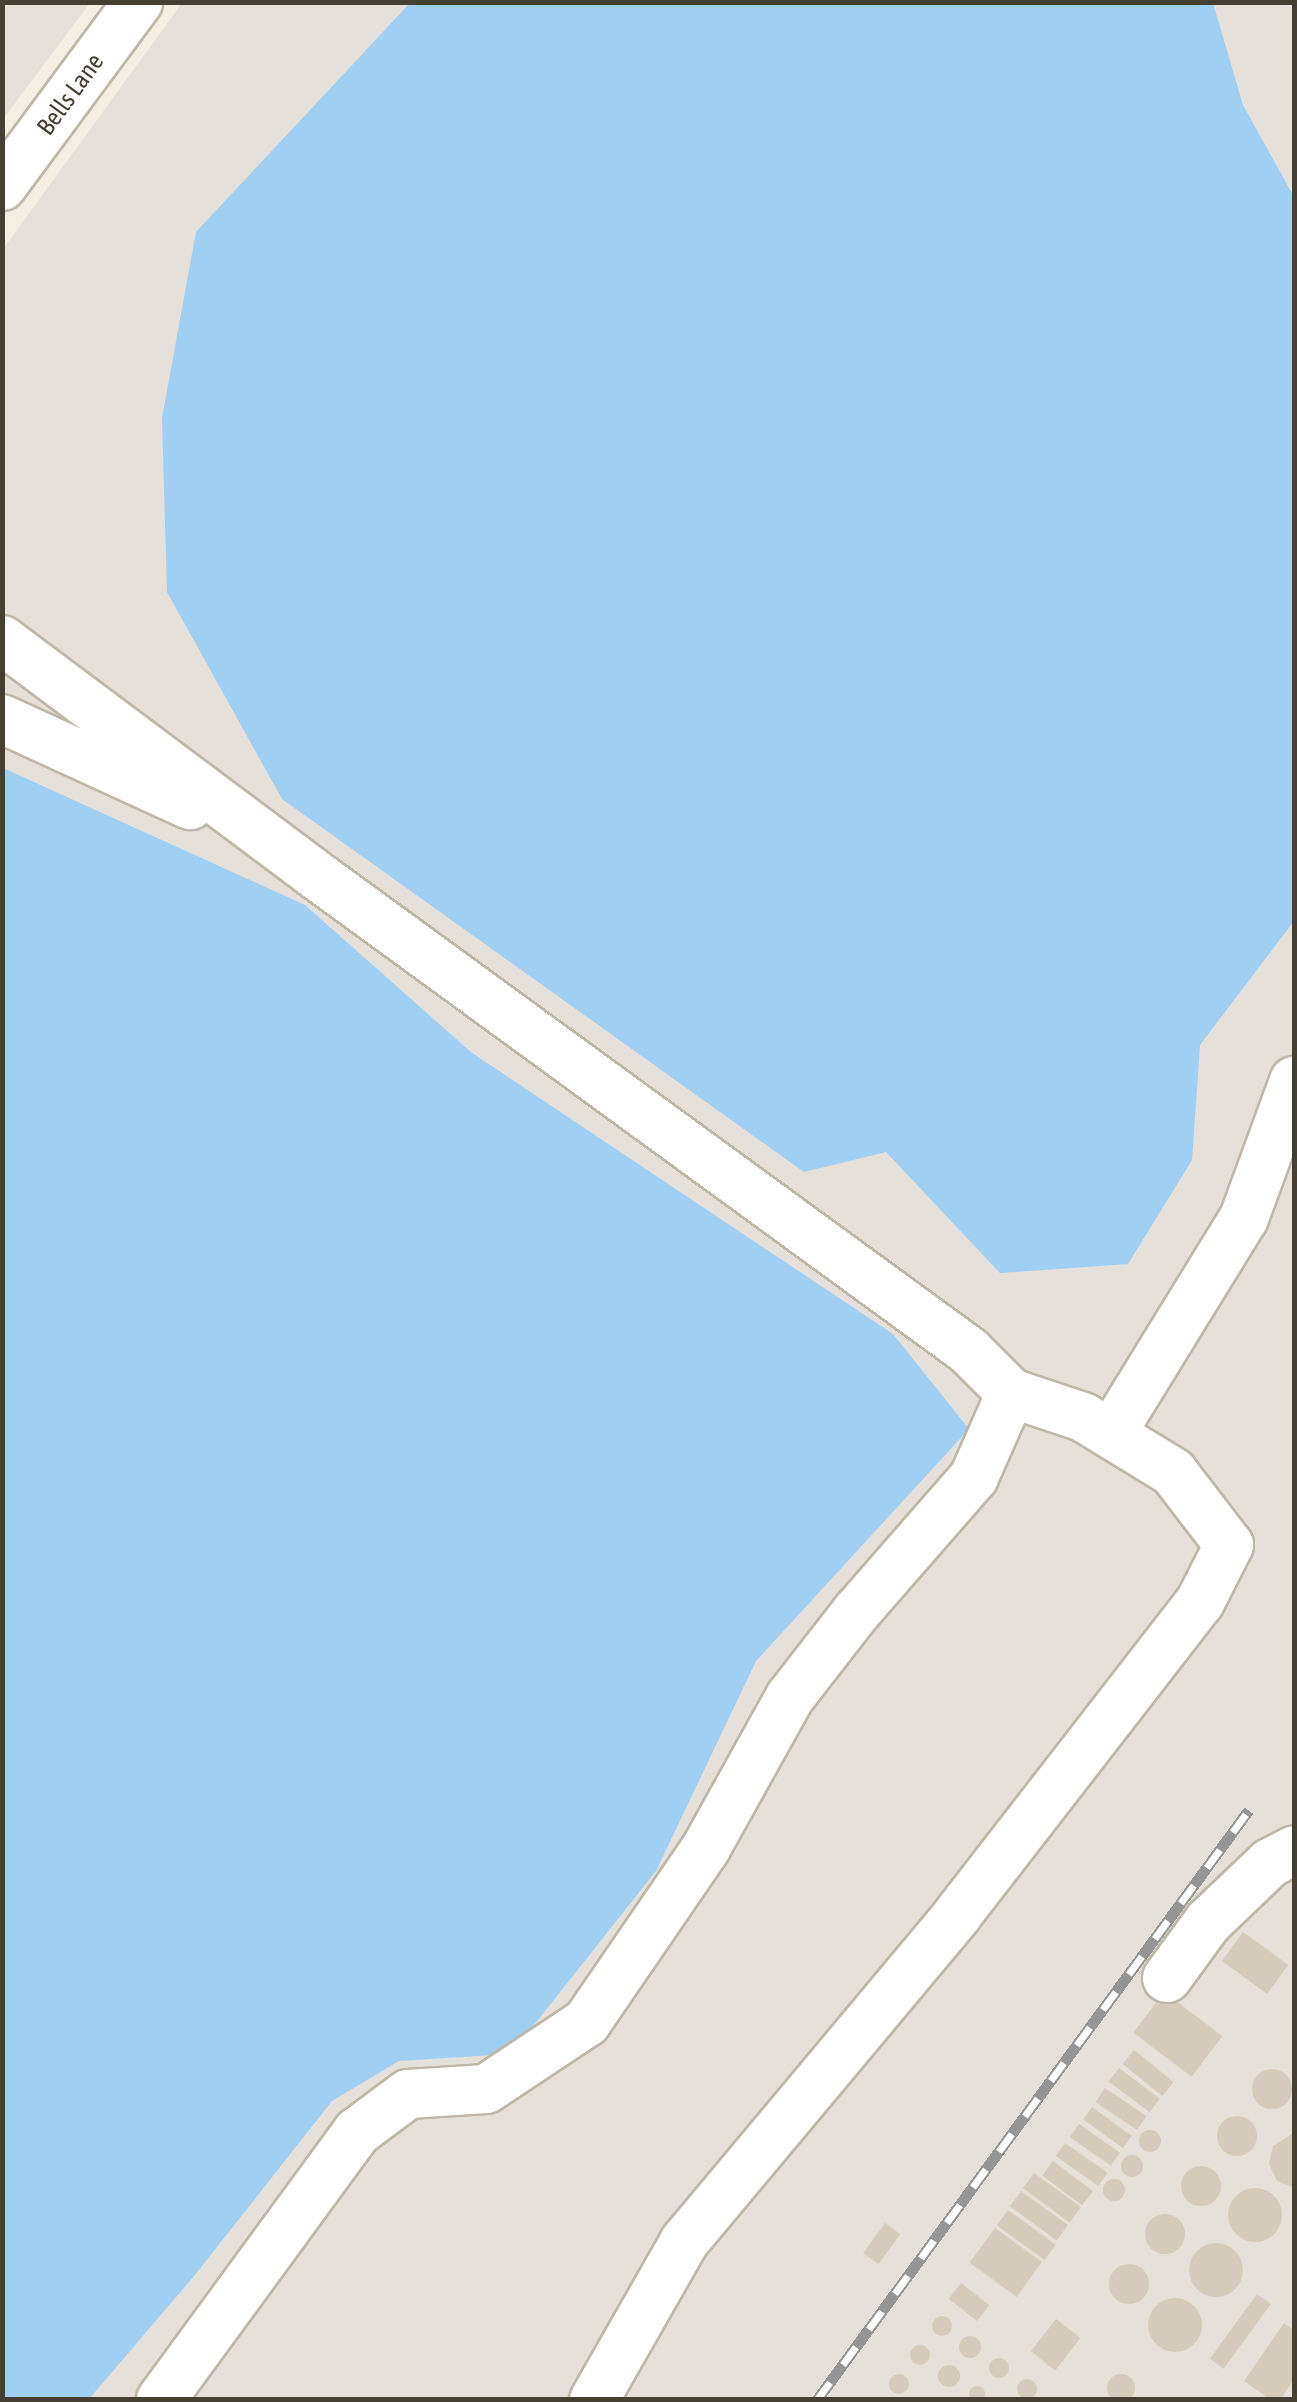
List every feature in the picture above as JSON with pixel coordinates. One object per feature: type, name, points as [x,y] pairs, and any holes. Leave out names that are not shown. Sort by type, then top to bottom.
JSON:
[{"type":"street","name":"Bells Lane","points":[[2,186],[138,2]]},
{"type":"street","points":[[2,640],[940,1330],[1011,1393],[1082,1418],[1173,1472],[1230,1545],[1200,1602],[957,1914],[684,2242],[594,2400]]},
{"type":"street","points":[[2,719],[275,844]]},
{"type":"street","points":[[1111,1434],[1244,1218],[1294,1080]]},
{"type":"street","points":[[161,2400],[357,2132],[408,2094],[486,2089],[587,2022],[706,1848],[790,1697],[857,1610],[974,1477],[1011,1393]]},
{"type":"street","points":[[1167,1978],[1208,1922],[1270,1863],[1294,1850]]},
{"type":"shaded area","points":[[2,3],[90,3],[3,119]]},
{"type":"shaded area","points":[[182,3],[1294,3],[1294,2399],[3,2400],[3,249]]},
{"type":"water","points":[[410,3],[1213,3],[1243,105],[1294,197],[1294,921],[1200,1045],[1192,1160],[1128,1264],[1000,1273],[886,1152],[804,1172],[282,799],[167,592],[162,418],[196,232]]},
{"type":"water","points":[[3,768],[305,905],[472,1053],[893,1334],[969,1429],[756,1661],[656,1871],[511,2054],[399,2061],[332,2101],[194,2276],[89,2399],[3,2400]]},
{"type":"building","points":[[1243,1932],[1288,1965],[1267,1994],[1222,1961]]},
{"type":"building","points":[[1164,1992],[1222,2036],[1192,2077],[1133,2033]]},
{"type":"building","points":[[1134,2050],[1174,2082],[1162,2096],[1123,2064]]},
{"type":"building","points":[[1119,2068],[1160,2099],[1149,2112],[1109,2082]]},
{"type":"building","points":[[1272,2069],[1286,2075],[1292,2089],[1286,2103],[1272,2109],[1258,2103],[1252,2089],[1258,2075]]},
{"type":"building","points":[[1105,2088],[1146,2116],[1137,2130],[1095,2102]]},
{"type":"building","points":[[1092,2107],[1132,2136],[1123,2148],[1083,2119]]},
{"type":"building","points":[[1237,2116],[1251,2122],[1257,2136],[1251,2150],[1237,2156],[1223,2150],[1217,2136],[1223,2122]]},
{"type":"building","points":[[1079,2124],[1120,2153],[1111,2166],[1070,2137]]},
{"type":"building","points":[[1150,2130],[1158,2133],[1158,2149],[1150,2152],[1142,2149],[1139,2141],[1142,2133]]},
{"type":"building","points":[[1292,2134],[1294,2188],[1277,2181],[1269,2164],[1273,2146]]},
{"type":"building","points":[[1065,2143],[1108,2173],[1098,2186],[1056,2156]]},
{"type":"building","points":[[1132,2155],[1140,2158],[1140,2174],[1132,2177],[1124,2174],[1121,2166],[1124,2158]]},
{"type":"building","points":[[1053,2161],[1093,2191],[1082,2205],[1042,2175]]},
{"type":"building","points":[[1201,2166],[1215,2172],[1221,2186],[1215,2200],[1201,2206],[1187,2200],[1181,2186],[1187,2172]]},
{"type":"building","points":[[1034,2173],[1081,2207],[1070,2222],[1023,2188]]},
{"type":"building","points":[[1114,2179],[1122,2182],[1122,2198],[1114,2201],[1106,2198],[1103,2190],[1106,2182]]},
{"type":"building","points":[[1255,2188],[1274,2196],[1282,2215],[1274,2234],[1255,2242],[1236,2234],[1228,2215],[1236,2196]]},
{"type":"building","points":[[1021,2191],[1068,2225],[1057,2240],[1010,2206]]},
{"type":"building","points":[[1008,2210],[1056,2245],[1045,2260],[997,2225]]},
{"type":"building","points":[[1165,2214],[1179,2220],[1185,2234],[1179,2248],[1165,2254],[1151,2248],[1145,2234],[1151,2220]]},
{"type":"building","points":[[885,2223],[900,2234],[879,2264],[863,2253]]},
{"type":"building","points":[[995,2228],[1042,2262],[1017,2297],[970,2263]]},
{"type":"building","points":[[1216,2243],[1235,2251],[1243,2270],[1235,2289],[1216,2297],[1197,2289],[1189,2270],[1197,2251]]},
{"type":"building","points":[[1129,2264],[1143,2270],[1149,2284],[1143,2298],[1129,2304],[1115,2298],[1109,2284],[1115,2270]]},
{"type":"building","points":[[961,2283],[989,2305],[977,2321],[949,2299]]},
{"type":"building","points":[[1257,2294],[1271,2304],[1224,2369],[1210,2359]]},
{"type":"building","points":[[1175,2298],[1194,2306],[1202,2325],[1194,2344],[1175,2352],[1156,2344],[1148,2325],[1156,2306]]},
{"type":"building","points":[[942,2316],[952,2326],[942,2336],[932,2326]]},
{"type":"building","points":[[1056,2319],[1080,2338],[1055,2370],[1031,2351]]},
{"type":"building","points":[[1284,2323],[1294,2330],[1294,2379],[1280,2400],[1271,2400],[1244,2381]]},
{"type":"building","points":[[970,2336],[978,2339],[978,2355],[970,2358],[962,2355],[959,2347],[962,2339]]},
{"type":"building","points":[[920,2345],[930,2355],[920,2365],[910,2355]]},
{"type":"building","points":[[999,2358],[1009,2368],[999,2378],[989,2368]]},
{"type":"building","points":[[949,2365],[957,2368],[957,2384],[949,2387],[941,2384],[938,2376],[941,2368]]},
{"type":"building","points":[[899,2374],[909,2384],[899,2394],[889,2384]]},
{"type":"building","points":[[1121,2374],[1131,2378],[1135,2388],[1131,2398],[1121,2402],[1111,2398],[1107,2388],[1111,2378]]},
{"type":"building","points":[[1027,2379],[1037,2389],[1027,2399],[1017,2389]]},
{"type":"building","points":[[977,2386],[985,2394],[977,2402],[969,2394]]},
{"type":"railway","points":[[817,2400],[1249,1810]]}]
